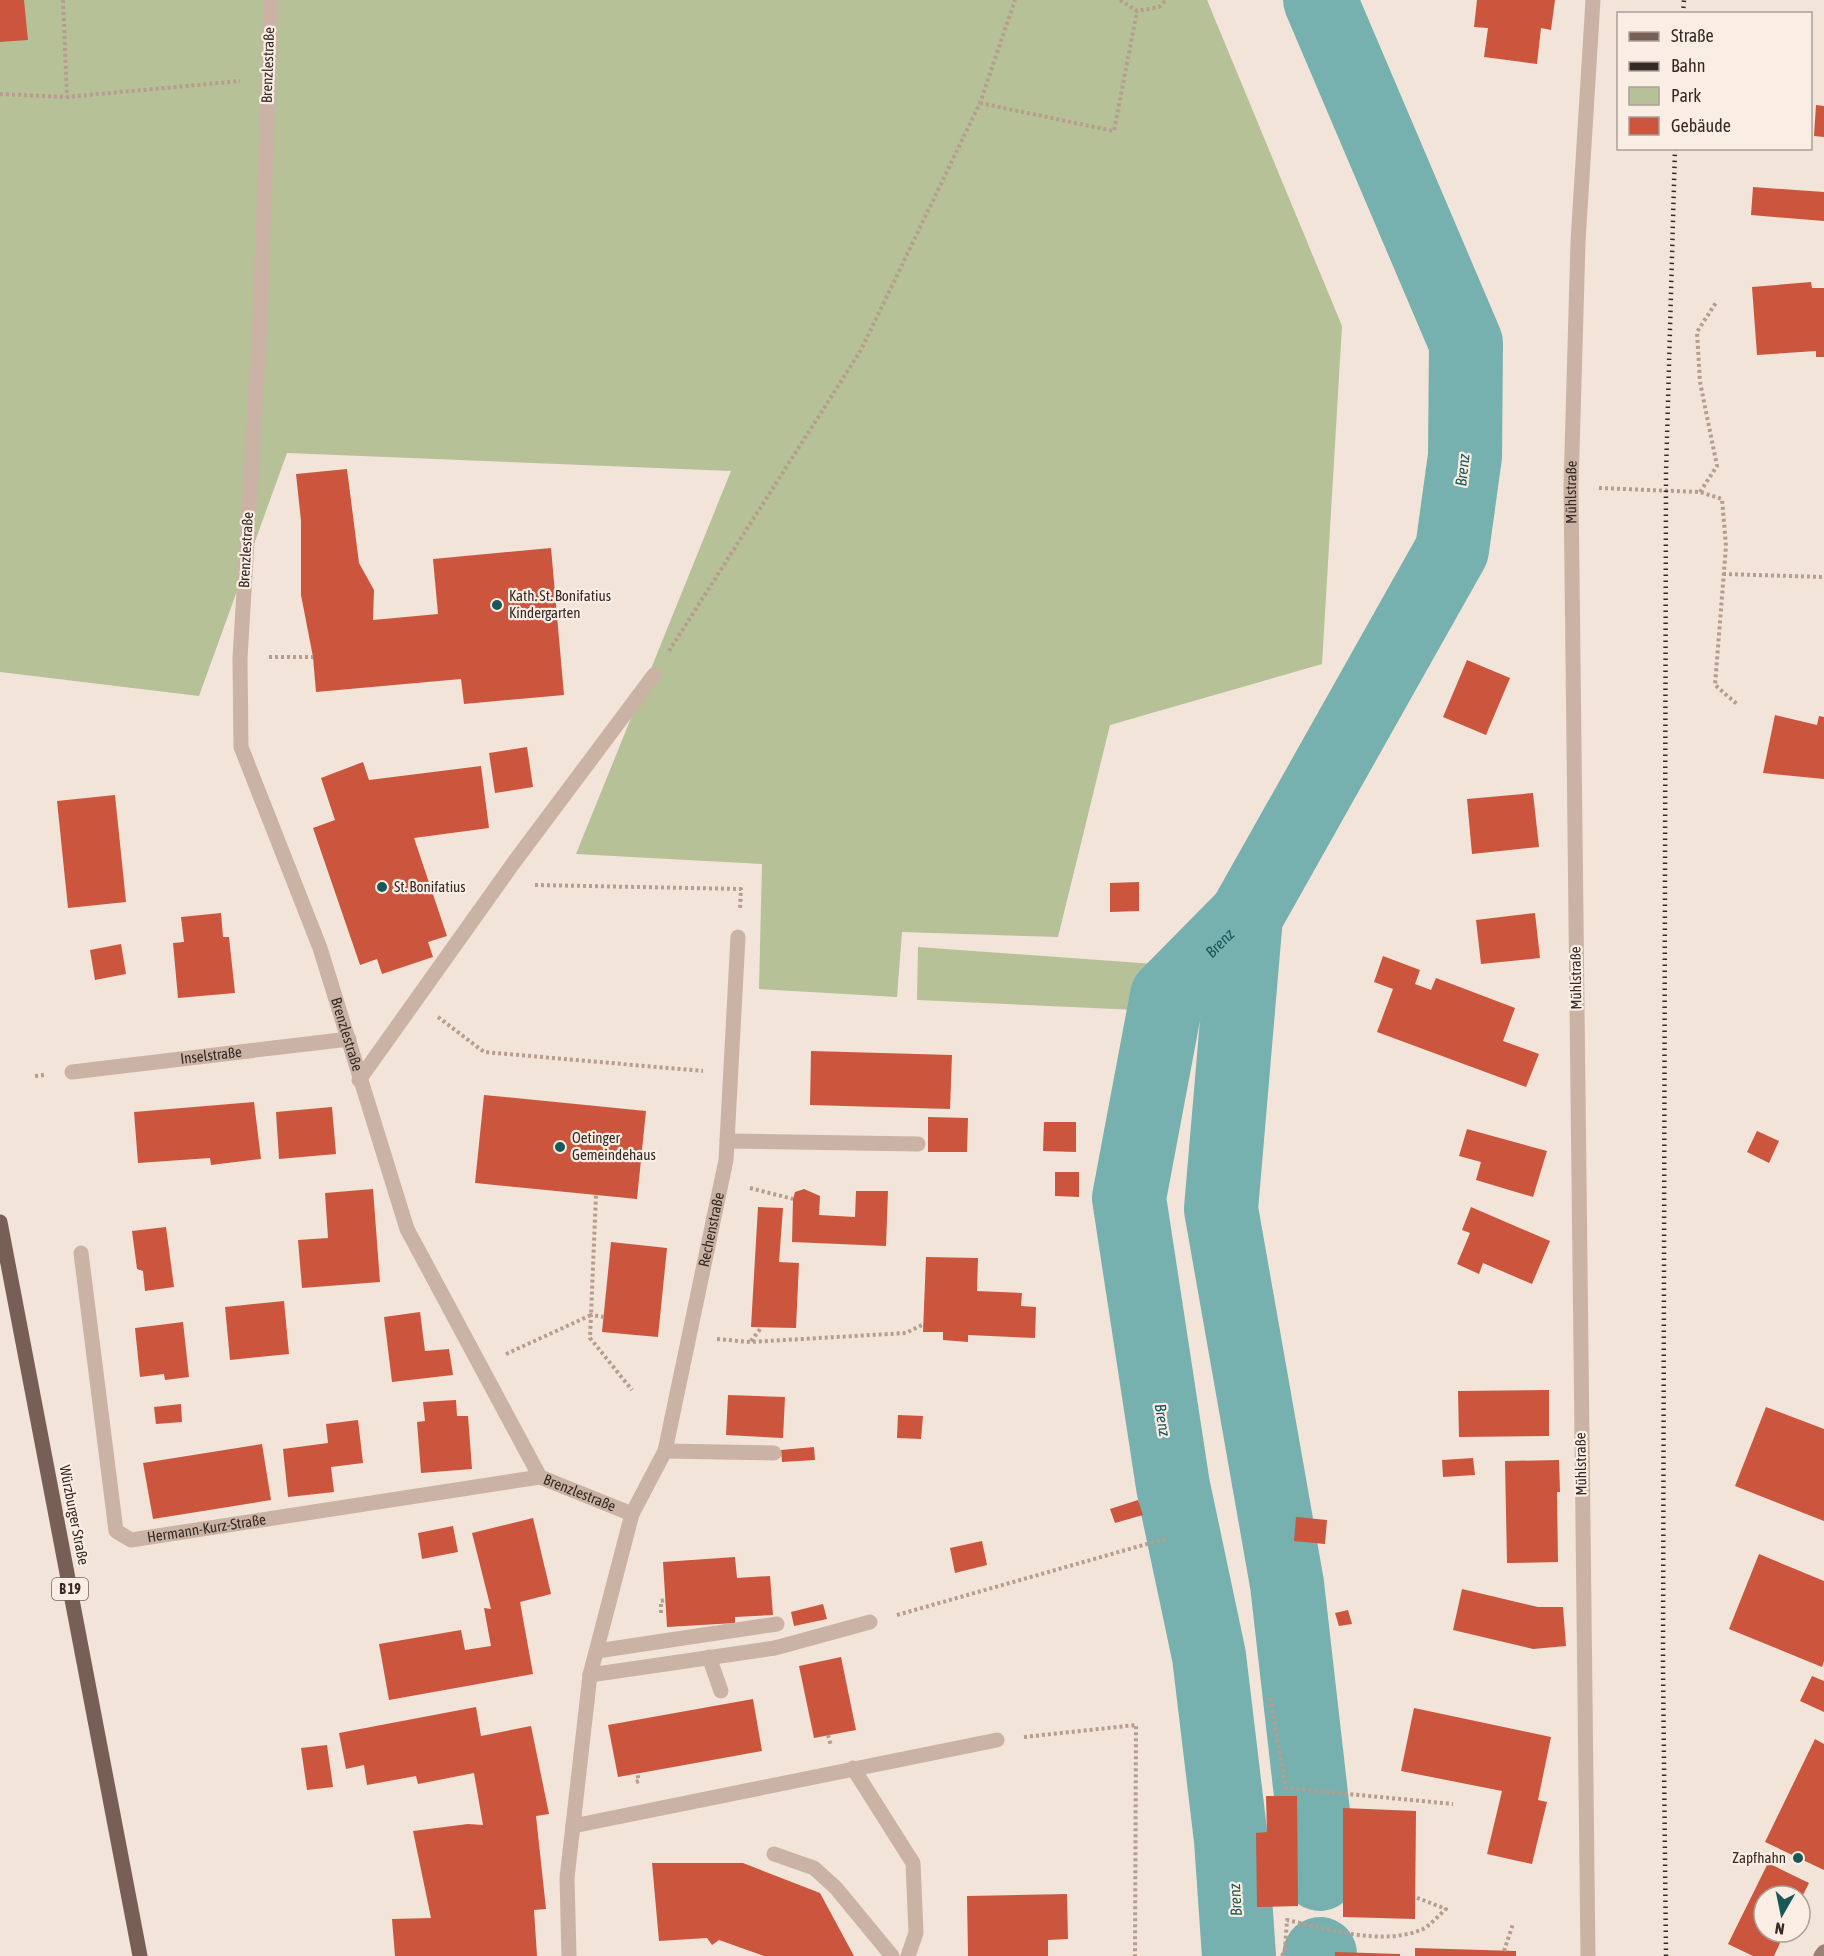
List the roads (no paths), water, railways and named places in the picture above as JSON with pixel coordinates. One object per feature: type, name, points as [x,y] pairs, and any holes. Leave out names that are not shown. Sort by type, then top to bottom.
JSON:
[{"type":"main road","name":"Würzburger Straße","points":[[0,1222],[140,1956]]},
{"type":"street","name":"Brenzlestraße","points":[[271,0],[260,325],[240,658],[242,747],[320,948],[407,1229],[540,1477],[632,1514],[590,1675],[567,1878],[569,1956]]},
{"type":"street","name":"Mühlstraße","points":[[1588,1956],[1571,487],[1578,242],[1593,0]]},
{"type":"street","name":"Brenzlestraße","points":[[359,1080],[512,865],[654,675]]},
{"type":"street","name":"Rechenstraße","points":[[632,1514],[665,1451],[722,1181],[727,1141],[738,937]]},
{"type":"street","name":"Inselstraße","points":[[72,1072],[349,1039]]},
{"type":"street","points":[[727,1141],[918,1144]]},
{"type":"street","name":"Hermann-Kurz-Straße","points":[[81,1253],[116,1531],[131,1540],[540,1477]]},
{"type":"street","points":[[665,1451],[774,1453]]},
{"type":"street","points":[[590,1675],[775,1648],[870,1622]]},
{"type":"street","points":[[597,1651],[777,1624]]},
{"type":"street","points":[[709,1657],[721,1691]]},
{"type":"street","points":[[573,1826],[997,1740]]},
{"type":"street","points":[[853,1768],[913,1863],[916,1933],[908,1956]]},
{"type":"street","points":[[774,1854],[814,1868],[836,1888],[892,1956]]},
{"type":"street","points":[[1821,1956],[1824,1952]]},
{"type":"waterway","name":"Brenz","points":[[1320,0],[1466,343],[1465,456],[1452,550],[1246,916],[1221,1209],[1287,1584],[1320,1874]]},
{"type":"waterway","name":"Brenz","points":[[1239,1956],[1231,1840],[1209,1656],[1173,1486],[1129,1198],[1167,996],[1246,916]]},
{"type":"railway","points":[[1683,12],[1684,0]]},
{"type":"railway","points":[[1666,1956],[1663,1667],[1666,474],[1675,150]]},
{"type":"place","name":"Kath. St. Bonifatius Kindergarten","points":[[497,605]]},
{"type":"place","name":"St. Bonifatius","points":[[382,887]]},
{"type":"place","name":"Oetinger Gemeindehaus","points":[[560,1147]]},
{"type":"place","name":"Zapfhahn","points":[[1798,1858]]}]
